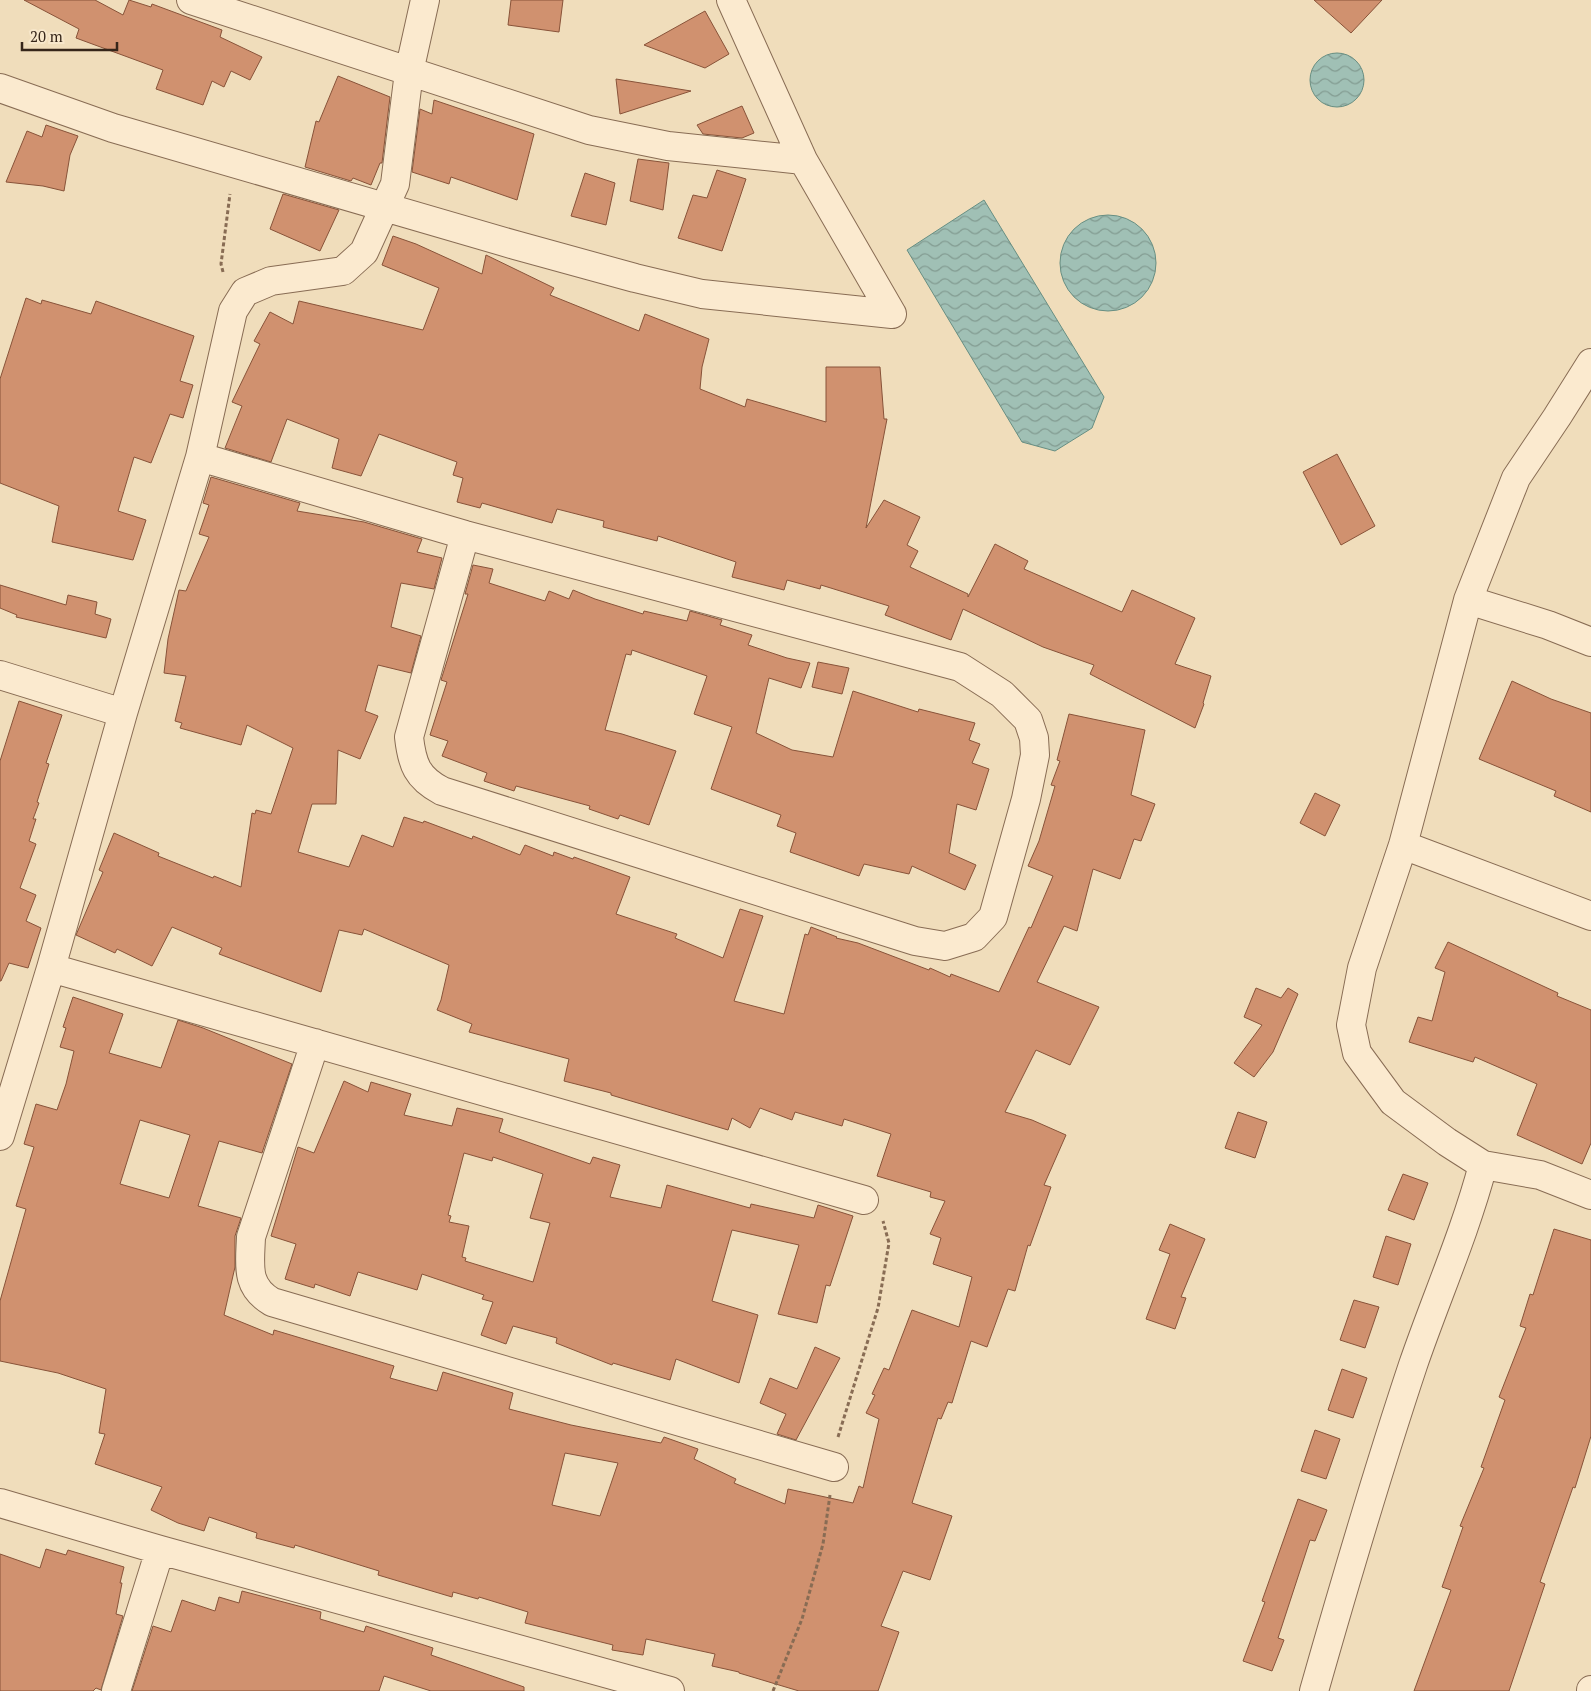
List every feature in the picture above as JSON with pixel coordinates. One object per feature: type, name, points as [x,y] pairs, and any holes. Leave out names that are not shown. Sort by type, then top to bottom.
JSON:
[{"type":"street","points":[[191,0],[589,130],[668,146],[803,160]]},
{"type":"street","points":[[0,1136],[51,968],[123,713],[200,457],[234,311],[246,292],[271,281],[343,271],[364,252],[395,184],[409,72],[425,0]]},
{"type":"street","points":[[0,88],[113,128],[515,245],[702,294],[892,314],[803,160],[730,0]]},
{"type":"street","points":[[1591,363],[1516,478],[1468,600],[1403,845],[1362,968],[1351,1025],[1357,1053],[1394,1102],[1447,1142],[1483,1165],[1540,1175],[1591,1195]]},
{"type":"street","points":[[200,457],[465,535],[960,666],[1002,694],[1028,720],[1034,738],[1035,755],[1026,799],[993,917],[974,937],[945,946],[915,941],[442,791],[428,784],[418,772],[411,755],[409,737],[465,535]]},
{"type":"street","points":[[1468,600],[1548,625],[1591,642]]},
{"type":"street","points":[[0,675],[123,713]]},
{"type":"street","points":[[1403,845],[1591,916]]},
{"type":"street","points":[[51,968],[864,1200]]},
{"type":"street","points":[[315,1043],[251,1237],[250,1265],[252,1283],[261,1296],[272,1302],[834,1467]]},
{"type":"street","points":[[1314,1691],[1384,1451],[1430,1316],[1474,1201],[1483,1165]]},
{"type":"street","points":[[0,1503],[160,1550],[670,1691]]},
{"type":"street","points":[[116,1691],[160,1550]]},
{"type":"path","points":[[234,163],[221,264],[234,311]]},
{"type":"water","points":[[1337,53],[1347,55],[1356,61],[1362,70],[1364,80],[1362,90],[1356,99],[1347,105],[1337,107],[1327,105],[1318,99],[1312,90],[1310,80],[1312,70],[1318,61],[1327,55]]},
{"type":"water","points":[[984,200],[1104,397],[1092,428],[1055,451],[1022,442],[907,250]]},
{"type":"water","points":[[1108,215],[1126,219],[1142,229],[1152,245],[1156,263],[1152,281],[1142,297],[1126,307],[1108,311],[1090,307],[1074,297],[1064,281],[1060,263],[1064,245],[1074,229],[1090,219]]},
{"type":"building","points":[[24,0],[95,0],[123,15],[129,0],[151,7],[152,4],[222,30],[220,37],[262,57],[250,80],[231,71],[224,87],[212,81],[203,105],[156,89],[163,70],[76,38],[79,29]]},
{"type":"building","points":[[511,0],[563,0],[559,32],[508,25]]},
{"type":"building","points":[[1314,0],[1382,0],[1351,33]]},
{"type":"building","points":[[705,11],[729,54],[705,68],[644,45]]},
{"type":"building","points":[[338,76],[390,97],[382,163],[380,163],[371,185],[353,178],[351,181],[305,167],[316,121],[319,122]]},
{"type":"building","points":[[616,79],[691,91],[620,114]]},
{"type":"building","points":[[434,100],[534,134],[517,200],[451,177],[449,184],[412,172],[420,109],[432,114]]},
{"type":"building","points":[[742,106],[754,133],[742,138],[703,134],[697,125]]},
{"type":"building","points":[[46,125],[78,136],[70,155],[64,191],[43,186],[6,182],[27,131],[42,137]]},
{"type":"building","points":[[638,159],[669,163],[663,210],[630,201]]},
{"type":"building","points":[[717,170],[746,179],[722,251],[678,238],[693,195],[707,198]]},
{"type":"building","points":[[585,173],[615,183],[606,225],[571,216]]},
{"type":"building","points":[[283,194],[339,210],[320,251],[270,229]]},
{"type":"building","points":[[393,236],[416,244],[482,274],[486,255],[554,288],[550,295],[639,331],[645,314],[709,339],[702,367],[700,389],[745,407],[747,399],[826,422],[826,367],[880,367],[884,419],[887,419],[866,528],[884,500],[920,517],[907,545],[918,551],[910,567],[968,594],[968,597],[995,544],[1028,561],[1024,569],[1122,612],[1132,590],[1195,618],[1175,664],[1211,676],[1204,704],[1195,728],[1090,674],[1094,665],[1043,647],[963,609],[951,640],[885,615],[889,606],[821,585],[820,589],[787,580],[784,590],[732,577],[736,562],[658,536],[657,541],[603,527],[604,521],[557,509],[552,523],[482,503],[480,508],[457,502],[463,478],[453,475],[457,462],[379,434],[361,476],[332,468],[339,439],[287,419],[271,462],[225,448],[242,406],[232,402],[260,344],[254,341],[270,312],[293,324],[299,301],[423,330],[439,288],[382,265]]},
{"type":"building","points":[[26,298],[41,304],[42,300],[91,314],[96,301],[194,336],[180,381],[193,385],[183,418],[170,414],[151,463],[134,457],[118,511],[146,520],[133,560],[52,542],[59,506],[0,483],[0,379]]},
{"type":"building","points":[[1337,454],[1375,526],[1341,545],[1303,472]]},
{"type":"building","points":[[211,477],[300,503],[297,511],[364,522],[422,539],[417,552],[442,558],[434,589],[401,583],[391,627],[421,636],[411,673],[378,665],[365,711],[378,716],[360,759],[338,750],[336,804],[312,804],[298,852],[349,867],[362,835],[393,847],[404,817],[423,823],[424,821],[472,839],[473,836],[520,855],[525,845],[553,856],[554,852],[573,859],[574,857],[630,877],[616,914],[677,934],[675,938],[723,958],[740,909],[763,916],[734,1001],[784,1014],[805,934],[808,935],[811,927],[836,938],[858,943],[929,970],[930,968],[950,977],[951,974],[999,992],[1029,927],[1031,928],[1053,876],[1028,866],[1039,841],[1055,786],[1051,785],[1060,761],[1057,760],[1069,714],[1145,730],[1131,795],[1155,804],[1141,841],[1134,839],[1120,879],[1093,869],[1077,931],[1064,926],[1037,982],[1099,1007],[1070,1065],[1036,1050],[1005,1112],[1032,1120],[1066,1135],[1044,1185],[1051,1187],[1030,1246],[1028,1245],[1015,1291],[1008,1289],[987,1347],[971,1341],[952,1403],[948,1402],[941,1419],[938,1418],[912,1503],[952,1516],[930,1580],[903,1571],[881,1626],[899,1632],[878,1691],[799,1691],[739,1672],[712,1666],[715,1654],[646,1639],[643,1655],[612,1650],[613,1645],[525,1623],[528,1612],[479,1597],[478,1599],[453,1592],[452,1597],[378,1575],[379,1571],[295,1545],[294,1548],[256,1538],[257,1533],[209,1517],[204,1531],[178,1523],[151,1510],[162,1487],[95,1464],[105,1434],[99,1433],[106,1389],[58,1373],[0,1361],[0,1301],[26,1209],[16,1206],[34,1147],[24,1144],[36,1104],[57,1110],[66,1084],[74,1051],[60,1047],[66,1028],[63,1027],[73,997],[123,1014],[109,1053],[161,1068],[178,1020],[203,1028],[292,1064],[262,1153],[219,1141],[198,1206],[241,1218],[235,1236],[235,1267],[224,1315],[273,1335],[274,1330],[394,1366],[390,1378],[437,1391],[443,1372],[513,1393],[509,1409],[571,1425],[661,1443],[664,1437],[698,1449],[694,1459],[736,1479],[734,1483],[785,1504],[788,1489],[853,1503],[859,1486],[863,1488],[879,1419],[866,1413],[875,1395],[872,1394],[884,1368],[889,1370],[912,1310],[959,1327],[972,1277],[933,1264],[941,1238],[930,1234],[945,1201],[930,1197],[931,1192],[877,1176],[891,1134],[844,1119],[842,1126],[795,1112],[792,1120],[760,1108],[750,1128],[732,1118],[728,1130],[611,1095],[611,1093],[564,1081],[569,1059],[469,1032],[472,1024],[437,1010],[449,965],[364,929],[362,935],[339,930],[321,992],[219,954],[222,948],[172,927],[152,966],[117,949],[115,953],[76,935],[103,872],[99,870],[114,833],[159,853],[158,856],[241,887],[252,813],[255,814],[256,810],[271,814],[293,748],[247,725],[241,745],[180,728],[182,723],[175,721],[186,676],[164,673],[168,639],[179,590],[186,591],[209,537],[199,534],[209,505],[203,503]],"holes":[[[140,1120],[190,1135],[169,1198],[120,1184]],[[565,1453],[618,1463],[600,1516],[552,1505]]]},
{"type":"building","points":[[473,565],[493,569],[489,583],[545,601],[549,591],[569,599],[573,590],[643,614],[644,611],[687,621],[690,611],[722,620],[720,625],[752,635],[748,645],[787,658],[810,663],[801,688],[769,678],[756,733],[792,750],[833,757],[853,691],[918,712],[919,709],[975,723],[969,740],[980,744],[972,763],[989,769],[976,810],[957,804],[949,853],[976,865],[965,890],[912,866],[909,874],[864,864],[859,876],[790,852],[796,833],[777,826],[781,815],[711,789],[732,727],[694,714],[707,676],[632,650],[631,655],[626,654],[605,730],[676,751],[649,825],[620,815],[618,819],[589,809],[590,806],[516,786],[514,791],[484,781],[487,773],[442,756],[448,741],[430,735],[447,682],[441,680],[468,594],[465,594]]},
{"type":"building","points":[[0,585],[66,605],[68,595],[97,602],[95,614],[111,619],[106,638],[16,617],[17,615],[0,608]]},
{"type":"building","points":[[818,662],[849,668],[842,694],[812,687]]},
{"type":"building","points":[[1512,681],[1551,699],[1591,713],[1591,812],[1554,796],[1556,791],[1479,759]]},
{"type":"building","points":[[19,701],[62,715],[46,763],[49,764],[33,819],[36,819],[29,841],[36,844],[20,888],[36,895],[26,921],[41,928],[28,968],[9,963],[0,981],[0,761]]},
{"type":"building","points":[[1315,793],[1340,805],[1325,836],[1300,823]]},
{"type":"building","points":[[1448,942],[1558,993],[1557,996],[1591,1010],[1591,1143],[1582,1164],[1517,1135],[1537,1084],[1475,1057],[1473,1062],[1409,1042],[1418,1017],[1432,1021],[1445,972],[1435,968]]},
{"type":"building","points":[[1256,988],[1281,998],[1288,988],[1298,994],[1273,1052],[1254,1077],[1234,1063],[1262,1025],[1244,1017]]},
{"type":"building","points":[[344,1081],[368,1092],[371,1082],[411,1094],[404,1115],[452,1126],[457,1108],[503,1119],[499,1132],[590,1164],[593,1157],[620,1165],[610,1197],[661,1208],[667,1185],[750,1208],[751,1204],[814,1218],[818,1205],[853,1216],[830,1286],[826,1285],[817,1323],[778,1314],[799,1245],[732,1230],[712,1301],[758,1315],[739,1383],[676,1359],[670,1380],[613,1363],[612,1365],[556,1343],[557,1338],[513,1326],[506,1344],[481,1335],[493,1302],[482,1299],[484,1295],[422,1274],[417,1290],[358,1272],[350,1296],[315,1284],[314,1288],[285,1279],[296,1244],[271,1236],[298,1147],[314,1153]],"holes":[[[464,1153],[492,1161],[493,1157],[543,1174],[530,1218],[550,1223],[533,1282],[465,1261],[466,1258],[462,1257],[469,1226],[449,1222],[451,1216],[448,1215]]]},
{"type":"building","points":[[1238,1112],[1267,1122],[1255,1158],[1225,1148]]},
{"type":"building","points":[[1403,1174],[1428,1183],[1414,1220],[1388,1210]]},
{"type":"building","points":[[1170,1224],[1205,1239],[1181,1297],[1186,1298],[1175,1329],[1146,1319],[1170,1254],[1159,1250]]},
{"type":"building","points":[[1554,1229],[1591,1240],[1591,1436],[1575,1488],[1573,1487],[1540,1582],[1545,1584],[1509,1691],[1414,1691],[1451,1590],[1442,1587],[1463,1527],[1460,1526],[1484,1468],[1481,1467],[1505,1400],[1499,1397],[1526,1328],[1520,1326],[1530,1294],[1533,1295]]},
{"type":"building","points":[[1386,1236],[1411,1244],[1398,1285],[1373,1277]]},
{"type":"building","points":[[1354,1300],[1379,1307],[1365,1348],[1340,1340]]},
{"type":"building","points":[[815,1347],[840,1358],[796,1440],[777,1434],[786,1414],[760,1403],[770,1378],[797,1389]]},
{"type":"building","points":[[1342,1369],[1367,1378],[1353,1418],[1328,1410]]},
{"type":"building","points":[[1315,1430],[1340,1439],[1326,1479],[1301,1471]]},
{"type":"building","points":[[1298,1499],[1327,1510],[1315,1541],[1310,1540],[1278,1638],[1284,1640],[1272,1671],[1243,1661],[1265,1602],[1262,1601]]},
{"type":"building","points":[[46,1549],[66,1555],[68,1550],[124,1567],[116,1614],[123,1616],[101,1690],[96,1688],[93,1691],[0,1691],[0,1554],[40,1568]]},
{"type":"building","points":[[242,1591],[321,1612],[320,1619],[364,1632],[366,1626],[433,1648],[431,1655],[524,1687],[524,1691],[431,1691],[384,1676],[379,1691],[132,1691],[153,1626],[171,1632],[182,1600],[215,1611],[219,1597],[239,1603]]}]
